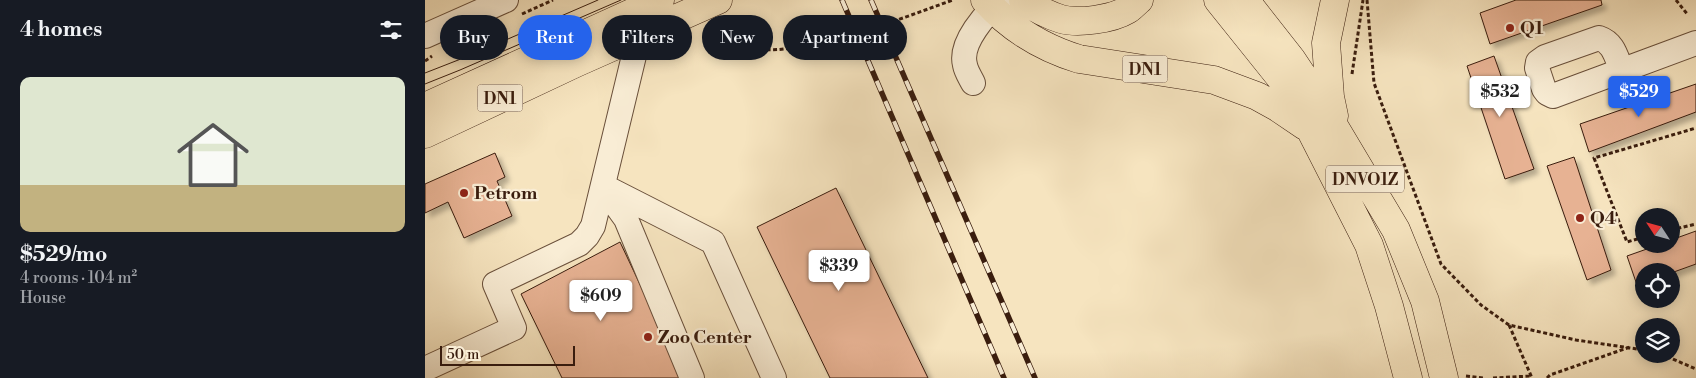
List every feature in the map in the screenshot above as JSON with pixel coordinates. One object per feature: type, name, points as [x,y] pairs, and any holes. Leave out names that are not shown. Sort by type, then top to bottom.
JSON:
[{"type":"main road","name":"DN1","points":[[425,107],[660,0]]},
{"type":"main road","points":[[1028,3],[1063,20],[1080,21],[1112,16],[1127,10],[1139,0]]},
{"type":"main road","name":"DNVO1Z","points":[[1218,0],[1324,130],[1396,230],[1425,301],[1444,378]]},
{"type":"main road","name":"DNVO1Z","points":[[1245,0],[1291,60],[1324,130],[1369,245],[1389,306],[1408,378]]},
{"type":"main road","points":[[1324,130],[1330,97],[1326,43],[1335,0]]},
{"type":"main road","name":"DN1","points":[[993,3],[1002,18],[1017,29],[1059,53],[1079,59],[1214,80],[1257,96],[1324,130]]},
{"type":"main road","name":"DN1","points":[[683,15],[708,4]]},
{"type":"main road","name":"DN1","points":[[425,134],[602,51]]},
{"type":"street","points":[[425,36],[506,0]]},
{"type":"street","points":[[973,83],[965,65],[964,54],[971,35],[993,3]]},
{"type":"street","points":[[1622,71],[1696,43]]},
{"type":"street","points":[[425,369],[514,328],[495,284],[579,244],[587,236],[593,226],[633,60]]},
{"type":"street","points":[[603,186],[626,219],[691,378]]},
{"type":"street","points":[[603,186],[713,242],[774,378]]},
{"type":"path","points":[[708,4],[740,44],[767,50],[787,49],[841,39],[953,0]]},
{"type":"path","points":[[1367,0],[1374,83],[1441,264],[1481,305],[1509,325],[1576,340],[1635,348]]},
{"type":"path","points":[[1676,0],[1688,15]]},
{"type":"path","points":[[1635,240],[1627,242],[1594,158],[1696,128]]},
{"type":"path","points":[[1680,228],[1696,224]]},
{"type":"path","points":[[1493,378],[1531,377],[1509,325]]},
{"type":"path","points":[[1547,378],[1630,347]]},
{"type":"path","points":[[1680,362],[1696,369]]},
{"type":"building","name":"Q1","points":[[1516,0],[1601,0],[1602,5],[1490,44],[1480,13]]},
{"type":"building","points":[[1494,56],[1534,169],[1505,179],[1467,66]]},
{"type":"building","points":[[1696,84],[1696,112],[1589,152],[1580,124]]},
{"type":"building","name":"Petrom","points":[[495,153],[505,177],[497,181],[512,216],[464,238],[448,202],[425,213],[425,184]]},
{"type":"building","name":"Q4","points":[[1574,157],[1611,270],[1587,280],[1547,166]]},
{"type":"building","points":[[836,188],[928,378],[830,378],[757,227]]},
{"type":"building","points":[[1696,231],[1696,264],[1680,270],[1680,263],[1635,263],[1635,279],[1627,256],[1636,253],[1680,253],[1680,237]]},
{"type":"building","points":[[620,242],[684,378],[562,378],[521,294]]},
{"type":"tram line","points":[[425,73],[598,0]]},
{"type":"tram line","points":[[425,84],[621,0]]},
{"type":"railway","points":[[842,0],[1004,378]]},
{"type":"railway","points":[[871,0],[1035,378]]},
{"type":"place","name":"Q1","points":[[1510,28]]},
{"type":"place","name":"Petrom","points":[[464,193]]},
{"type":"place","name":"Q4","points":[[1580,218]]},
{"type":"place","name":"Zoo Center","points":[[648,337]]}]
